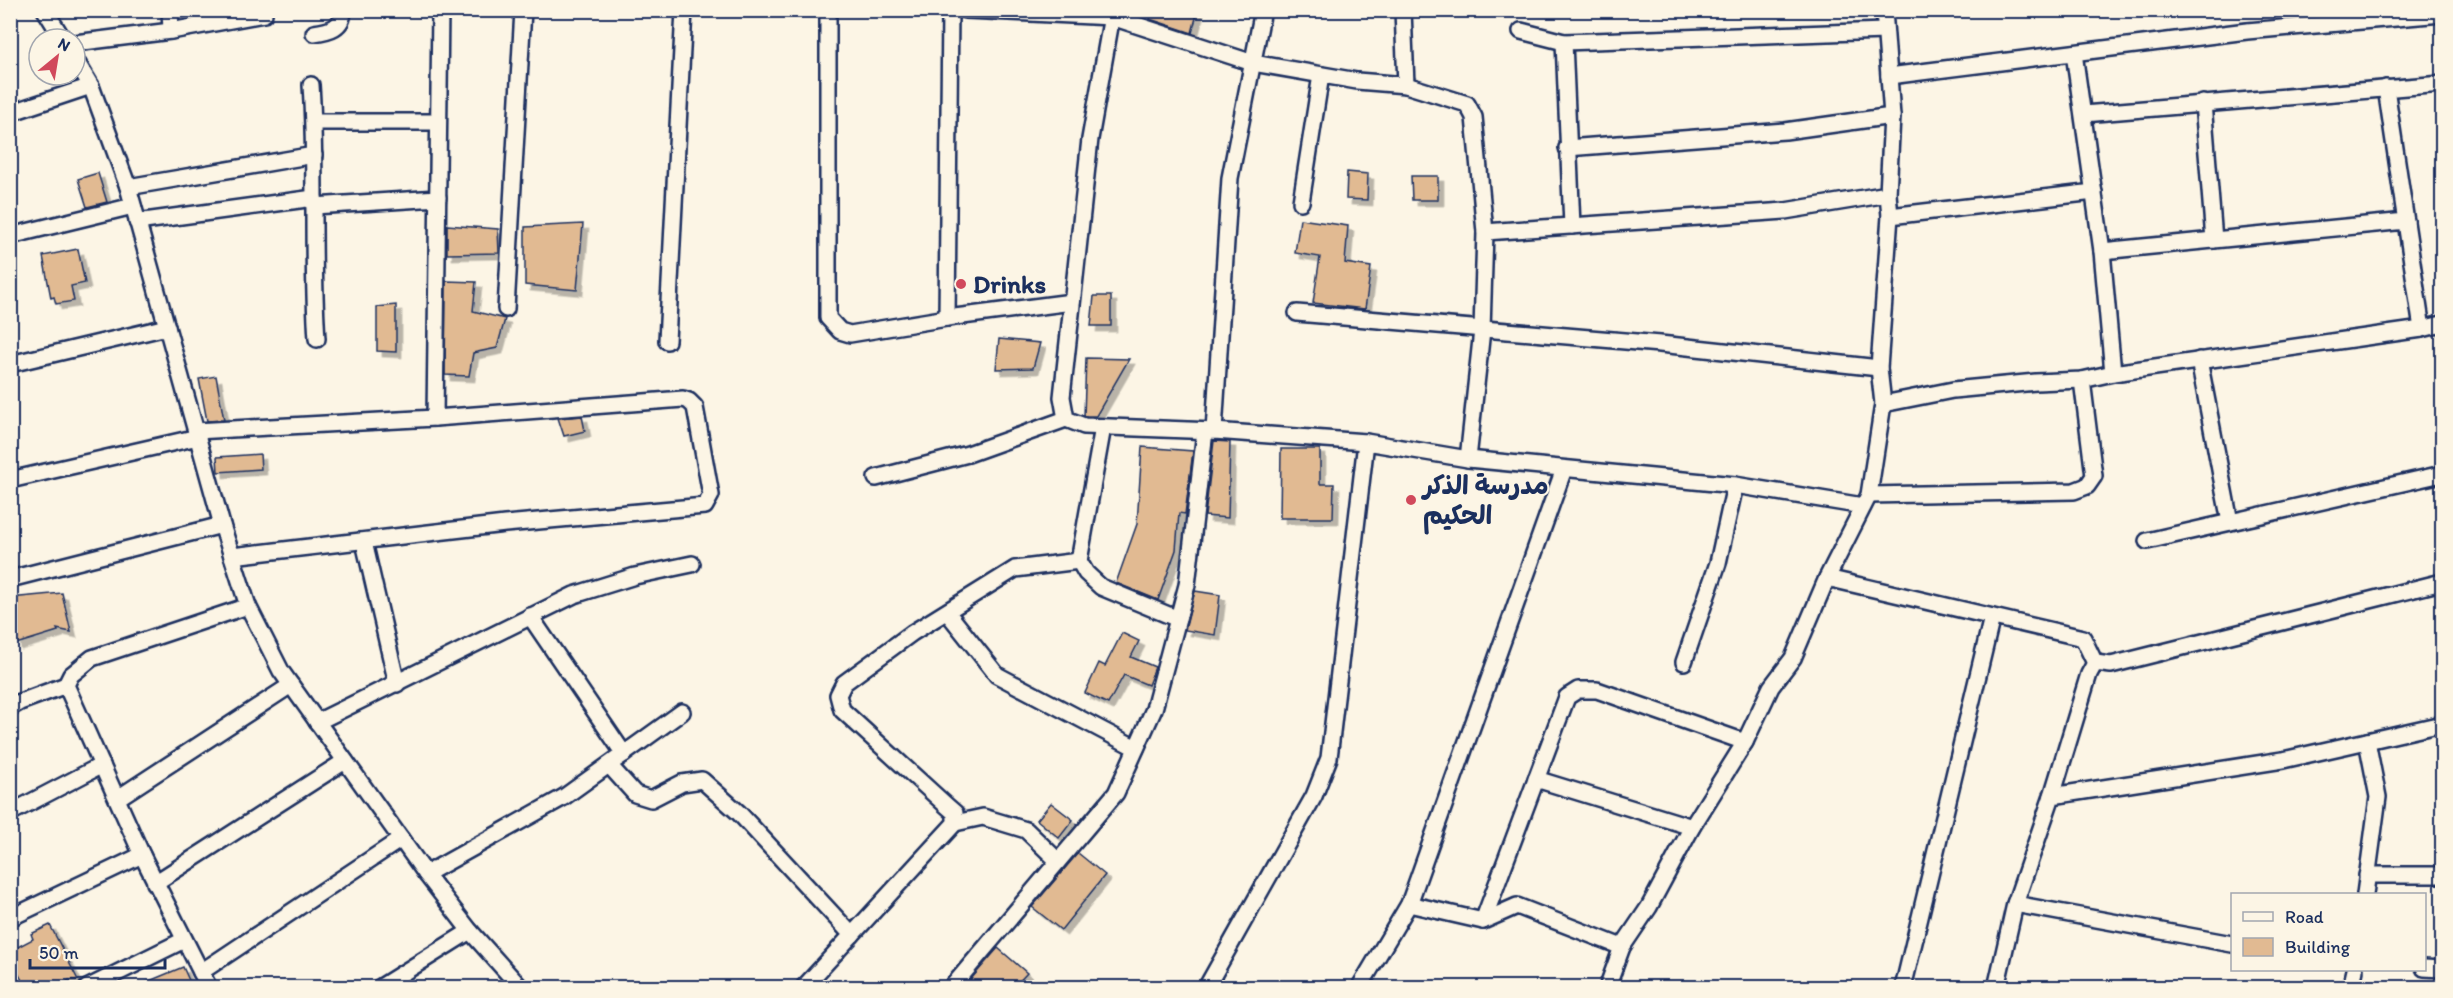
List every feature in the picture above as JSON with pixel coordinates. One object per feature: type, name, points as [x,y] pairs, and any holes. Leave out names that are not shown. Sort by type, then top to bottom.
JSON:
[{"type":"street","points":[[45,10],[56,27]]},
{"type":"street","points":[[170,10],[171,31]]},
{"type":"street","points":[[87,42],[171,31],[264,14],[264,10]]},
{"type":"street","points":[[314,33],[338,26],[343,19],[343,10]]},
{"type":"street","points":[[435,418],[440,10]]},
{"type":"street","points":[[506,309],[523,10]]},
{"type":"street","points":[[667,341],[684,10]]},
{"type":"street","points":[[828,10],[828,318],[840,331],[850,334],[947,318],[1072,302]]},
{"type":"street","points":[[947,318],[950,10]]},
{"type":"street","points":[[965,10],[1113,14],[1253,63],[1357,81],[1406,85],[1467,104],[1474,117],[1485,232],[1482,330],[1468,459]]},
{"type":"street","points":[[951,987],[1116,794],[1154,709],[1187,585],[1209,431],[1230,178],[1263,10]]},
{"type":"street","points":[[1403,10],[1406,85]]},
{"type":"street","points":[[1607,987],[1622,947],[1649,908],[1692,827],[1745,742],[1771,687],[1793,658],[1827,578],[1866,500],[1883,404],[1879,368],[1890,216],[1888,194],[1892,116],[1884,10]]},
{"type":"street","points":[[1066,418],[1062,397],[1090,139],[1113,14]]},
{"type":"street","points":[[1889,76],[2247,31],[2442,15]]},
{"type":"street","points":[[1521,31],[1564,42],[1885,32]]},
{"type":"street","points":[[1564,42],[1572,226]]},
{"type":"street","points":[[2074,53],[2102,251],[2113,373]]},
{"type":"street","points":[[1301,202],[1322,75]]},
{"type":"street","points":[[87,79],[128,187],[222,525],[248,606],[291,686],[426,874],[470,931],[521,987]]},
{"type":"street","points":[[2084,114],[2442,84]]},
{"type":"street","points":[[311,85],[314,122],[314,296],[317,339]]},
{"type":"street","points":[[10,113],[91,86]]},
{"type":"street","points":[[2386,88],[2422,329]]},
{"type":"street","points":[[2203,103],[2214,240]]},
{"type":"street","points":[[1567,148],[1785,131],[1892,116]]},
{"type":"street","points":[[314,122],[438,122]]},
{"type":"street","points":[[128,187],[314,155]]},
{"type":"street","points":[[1890,216],[2094,192]]},
{"type":"street","points":[[1485,232],[1785,211],[1888,194]]},
{"type":"street","points":[[137,222],[314,202],[438,198]]},
{"type":"street","points":[[10,236],[133,206]]},
{"type":"street","points":[[2102,251],[2406,221]]},
{"type":"street","points":[[1297,313],[1660,344],[1879,368]]},
{"type":"street","points":[[1883,404],[1953,390],[2036,382],[2082,381],[2113,373],[2422,329],[2442,324]]},
{"type":"street","points":[[10,364],[167,327]]},
{"type":"street","points":[[2199,360],[2230,522]]},
{"type":"street","points":[[876,477],[968,454],[1066,418],[1084,426],[1209,431],[1366,442],[1468,459],[1866,500],[2074,492],[2087,486],[2094,476],[2082,381]]},
{"type":"street","points":[[10,480],[197,434],[683,399],[695,407],[711,495],[705,506],[505,524],[232,556]]},
{"type":"street","points":[[1103,427],[1079,561],[1086,573],[1101,587],[1178,619]]},
{"type":"street","points":[[1206,987],[1314,796],[1329,758],[1366,442]]},
{"type":"street","points":[[1359,987],[1409,904],[1564,469]]},
{"type":"street","points":[[2147,541],[2442,474]]},
{"type":"street","points":[[1684,662],[1718,563],[1735,485]]},
{"type":"street","points":[[10,579],[222,525]]},
{"type":"street","points":[[364,542],[397,684]]},
{"type":"street","points":[[956,823],[955,813],[948,806],[842,710],[838,695],[844,683],[912,633],[1015,569],[1079,561]]},
{"type":"street","points":[[317,722],[574,595],[635,576],[692,564]]},
{"type":"street","points":[[1827,578],[2083,638],[2095,663]]},
{"type":"street","points":[[2095,663],[2111,665],[2442,582]]},
{"type":"street","points":[[10,708],[66,685],[71,675],[92,658],[248,606]]},
{"type":"street","points":[[947,612],[998,675],[1136,748]]},
{"type":"street","points":[[530,616],[624,754]]},
{"type":"street","points":[[1904,987],[1992,617]]},
{"type":"street","points":[[1996,987],[2015,904],[2052,796],[2089,674],[2095,663]]},
{"type":"street","points":[[66,685],[155,883],[209,987]]},
{"type":"street","points":[[118,798],[291,686]]},
{"type":"street","points":[[1483,921],[1567,697],[1578,690],[1597,690],[1745,742]]},
{"type":"street","points":[[426,874],[564,797],[682,712]]},
{"type":"street","points":[[2052,796],[2283,760],[2442,724]]},
{"type":"street","points":[[2365,893],[2378,797],[2367,741]]},
{"type":"street","points":[[155,883],[345,761]]},
{"type":"street","points":[[10,813],[102,765]]},
{"type":"street","points":[[609,765],[635,794],[651,800],[682,783],[702,780],[739,813],[852,935]]},
{"type":"street","points":[[1536,779],[1692,827]]},
{"type":"street","points":[[803,987],[956,823],[983,817],[1026,830],[1058,861]]},
{"type":"street","points":[[201,972],[401,839]]},
{"type":"street","points":[[10,918],[142,855]]},
{"type":"street","points":[[2367,875],[2442,875]]},
{"type":"street","points":[[1409,904],[1483,921],[1517,906],[1622,947]]},
{"type":"street","points":[[2015,904],[2231,944]]},
{"type":"street","points":[[379,987],[470,931]]},
{"type":"street","points":[[87,987],[184,939]]},
{"type":"street","points":[[2426,968],[2442,969]]},
{"type":"street","points":[[2351,987],[2355,971]]},
{"type":"building","points":[[1152,10],[1198,10],[1192,33],[1150,19]]},
{"type":"building","points":[[1347,172],[1368,174],[1367,200],[1346,199]]},
{"type":"building","points":[[98,173],[107,202],[87,207],[78,179]]},
{"type":"building","points":[[1411,176],[1438,176],[1438,200],[1412,200]]},
{"type":"building","points":[[1300,219],[1348,226],[1345,263],[1371,267],[1365,309],[1313,303],[1320,257],[1295,253]]},
{"type":"building","points":[[583,224],[577,290],[525,285],[525,227]]},
{"type":"building","points":[[447,225],[498,229],[499,253],[447,254]]},
{"type":"building","points":[[78,249],[85,283],[71,286],[74,301],[56,304],[54,297],[51,298],[43,256]]},
{"type":"building","points":[[446,281],[476,282],[473,311],[505,319],[497,348],[473,353],[469,376],[445,375]]},
{"type":"building","points":[[1094,296],[1111,296],[1111,326],[1091,326]]},
{"type":"building","points":[[396,305],[396,352],[377,351],[377,307]]},
{"type":"building","points":[[999,339],[1040,343],[1033,368],[996,369]]},
{"type":"building","points":[[1086,358],[1129,359],[1096,416],[1084,416]]},
{"type":"building","points":[[216,376],[224,420],[207,421],[199,379]]},
{"type":"building","points":[[582,416],[585,431],[564,436],[558,418]]},
{"type":"building","points":[[1214,441],[1230,442],[1228,518],[1205,516]]},
{"type":"building","points":[[1142,447],[1193,451],[1185,514],[1179,513],[1176,550],[1158,600],[1116,583],[1137,524]]},
{"type":"building","points":[[1281,449],[1320,449],[1320,484],[1334,484],[1333,518],[1280,518]]},
{"type":"building","points":[[260,454],[261,469],[218,472],[217,457]]},
{"type":"building","points":[[1195,591],[1220,595],[1215,635],[1185,630]]},
{"type":"building","points":[[62,593],[71,632],[57,629],[58,631],[16,644],[10,598]]},
{"type":"building","points":[[1122,633],[1139,641],[1131,657],[1155,667],[1148,685],[1124,675],[1108,704],[1085,693],[1099,663],[1105,666]]},
{"type":"building","points":[[1051,803],[1073,820],[1059,838],[1037,820]]},
{"type":"building","points":[[1078,853],[1105,875],[1061,930],[1032,907]]},
{"type":"building","points":[[50,925],[78,980],[69,980],[58,987],[26,987],[10,959],[10,951],[33,939],[31,934]]},
{"type":"building","points":[[998,948],[1027,973],[1014,987],[964,987]]},
{"type":"building","points":[[183,967],[192,987],[135,987]]},
{"type":"place","name":"Drinks","points":[[961,284]]},
{"type":"place","name":"مدرسة الذكر الحكيم","points":[[1411,500]]}]
